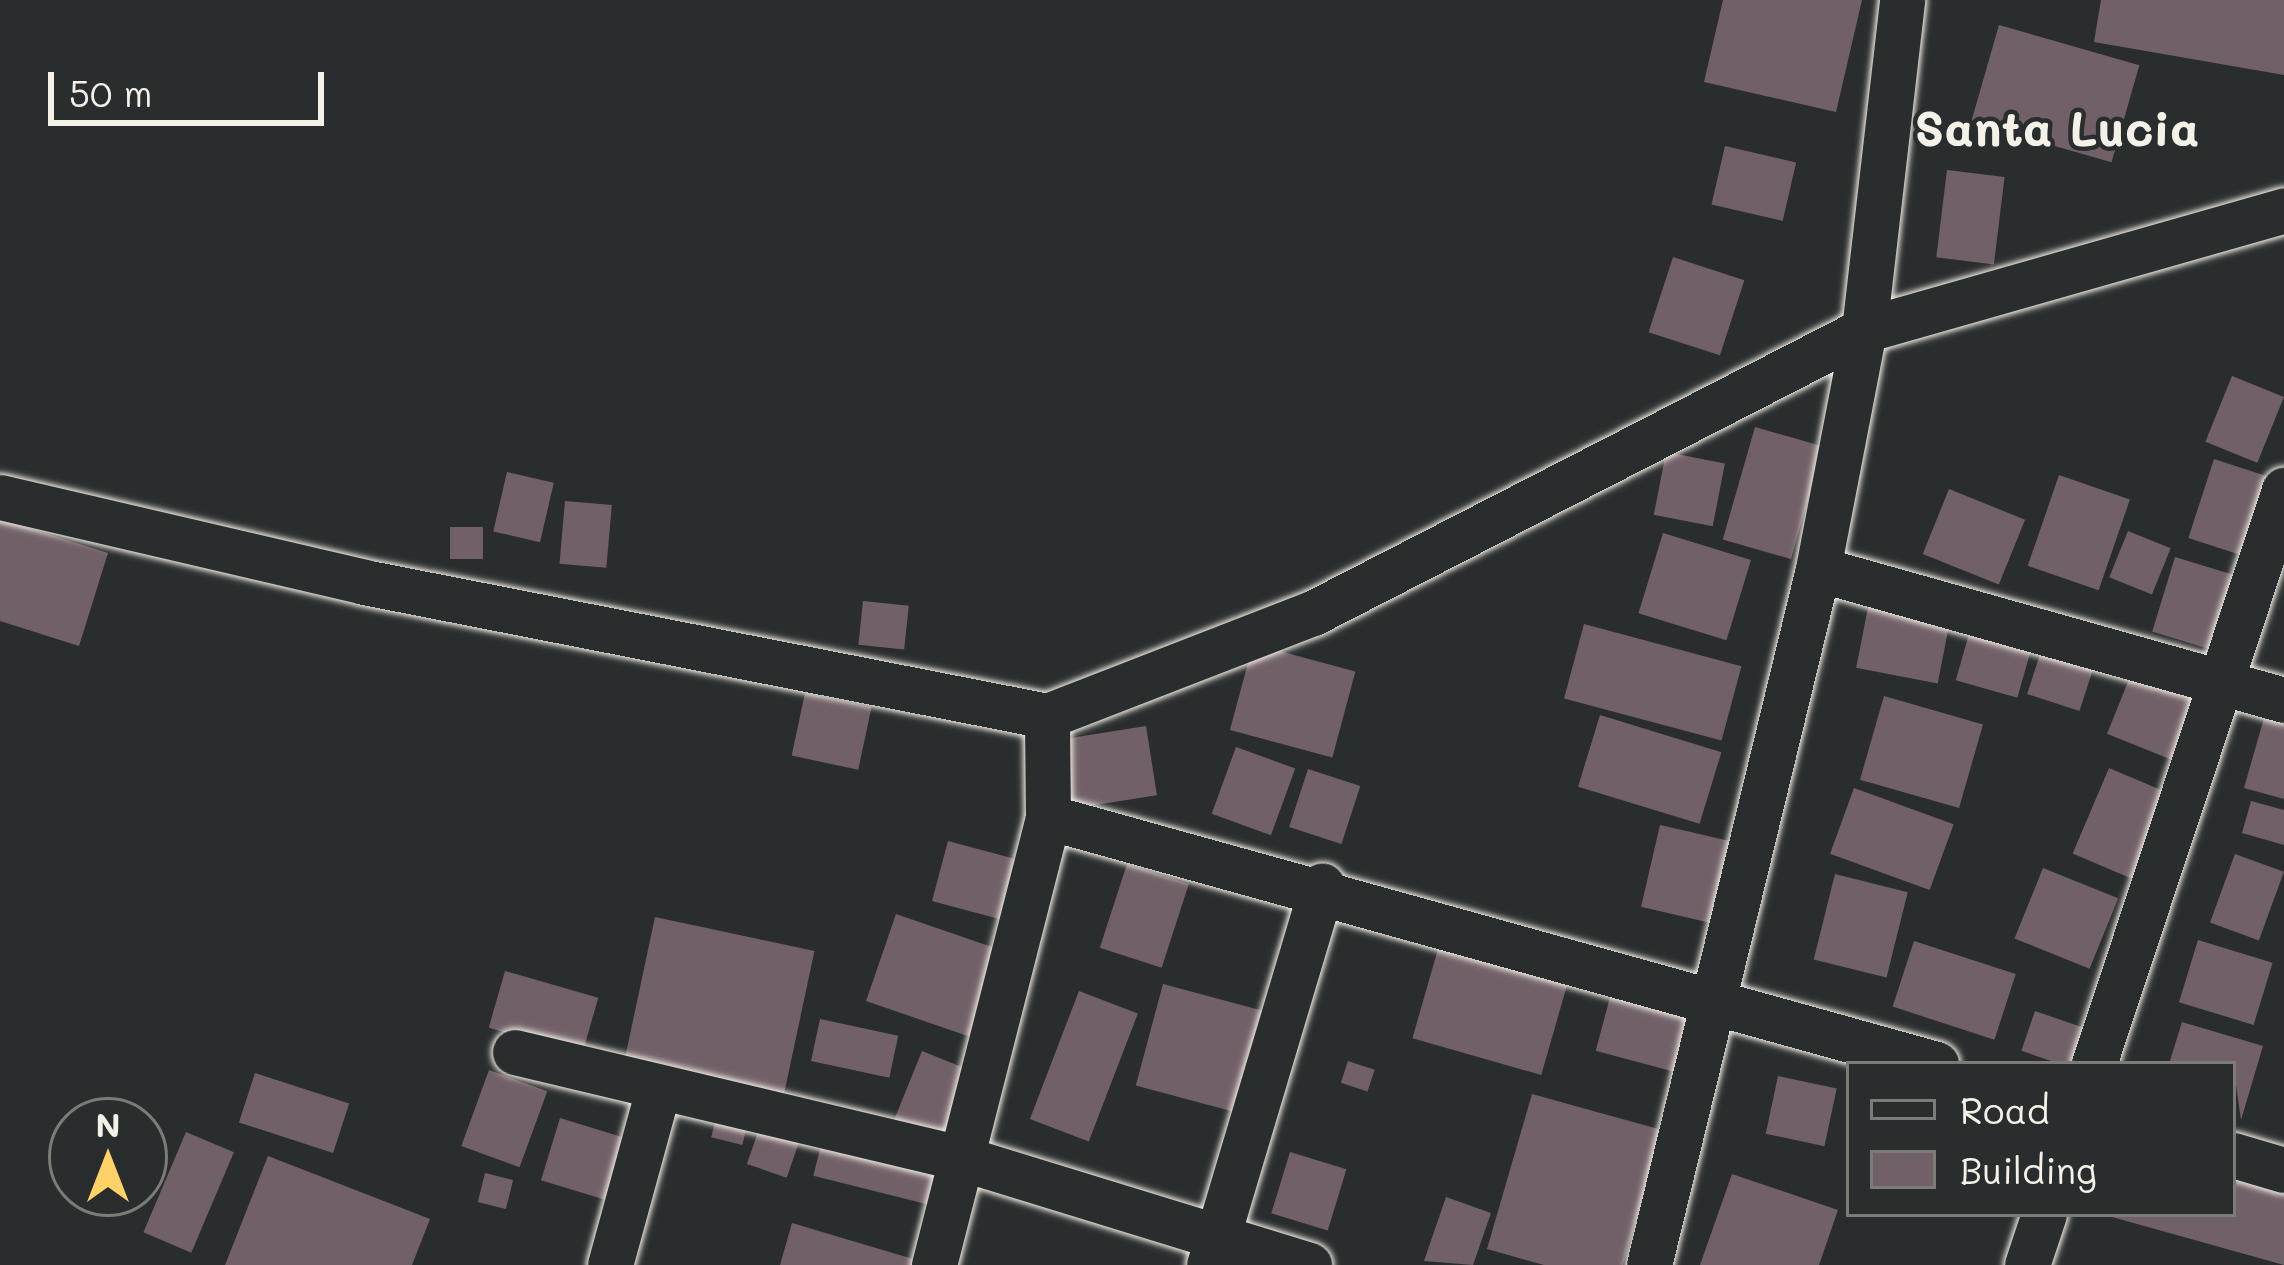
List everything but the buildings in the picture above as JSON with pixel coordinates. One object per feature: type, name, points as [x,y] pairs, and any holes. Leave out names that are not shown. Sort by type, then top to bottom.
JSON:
[{"type":"street","points":[[1648,1265],[1722,996],[1818,568],[1864,330],[1902,0]]},
{"type":"street","points":[[0,497],[299,568],[1047,716],[1313,614],[1864,330],[2284,210]]},
{"type":"street","points":[[2095,1061],[2225,682],[2284,490]]},
{"type":"street","points":[[1818,568],[2284,700]]},
{"type":"street","points":[[934,1265],[968,1160],[1048,817],[1047,716]]},
{"type":"street","points":[[1048,817],[1322,885],[1722,996],[1927,1061]]},
{"type":"street","points":[[1212,1253],[1322,885]]},
{"type":"street","points":[[515,1052],[658,1090],[968,1160],[1212,1253],[1309,1265]]},
{"type":"street","points":[[610,1265],[658,1090]]},
{"type":"street","points":[[2236,1156],[2284,1171]]},
{"type":"street","points":[[2027,1265],[2043,1217]]},
{"type":"district","name":"Santa Lucia","points":[[2057,128]]}]
